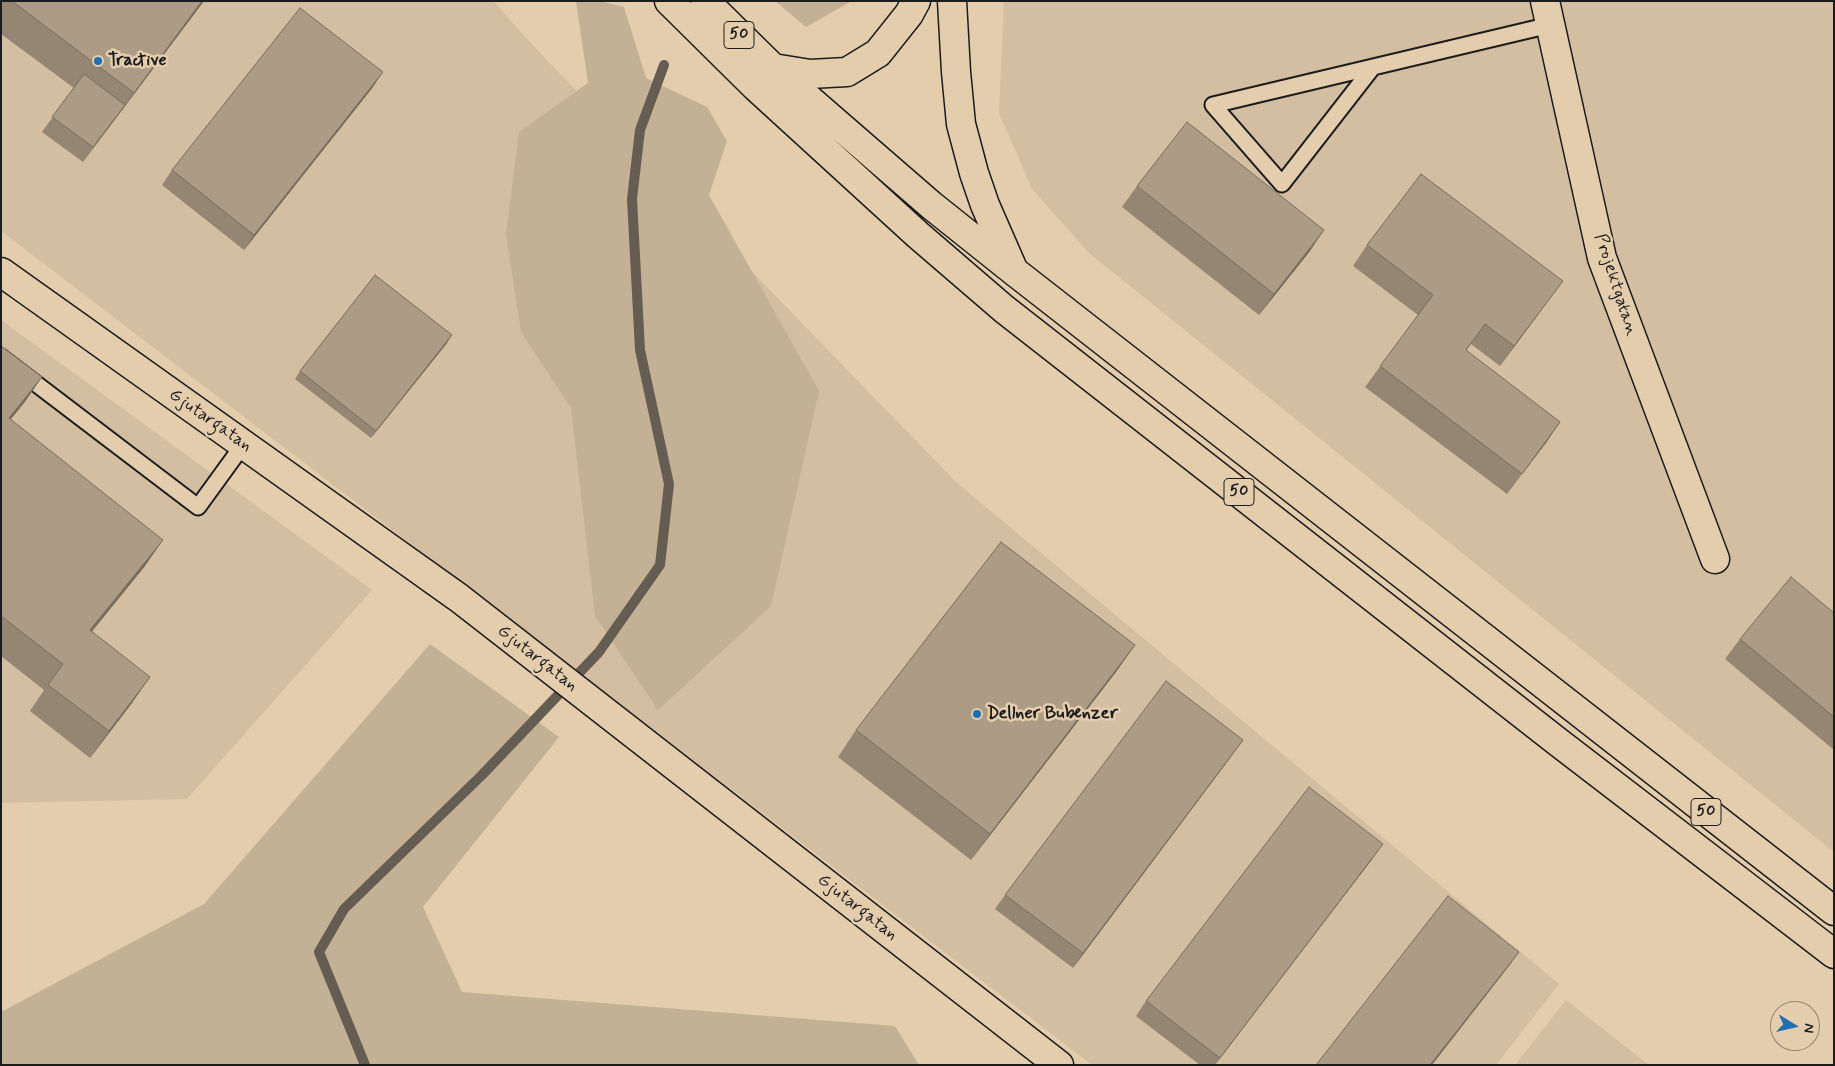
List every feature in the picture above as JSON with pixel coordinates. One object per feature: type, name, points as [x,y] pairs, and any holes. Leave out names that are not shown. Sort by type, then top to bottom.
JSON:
[{"type":"main road","name":"50","points":[[669,1],[762,94],[918,235],[1004,308],[1550,736],[1834,954]]},
{"type":"main road","name":"50","points":[[705,1],[773,68],[931,205],[1834,911]]},
{"type":"main road","points":[[773,68],[810,74],[848,72],[878,53],[898,30],[916,1]]},
{"type":"main road","points":[[952,1],[961,124],[985,205],[1015,272]]},
{"type":"main road","name":"Projektgatan","points":[[1548,13],[1602,258],[1715,559]]},
{"type":"main road","name":"Gjutargatan","points":[[1,272],[459,598],[1059,1065]]},
{"type":"lane","points":[[1373,67],[1282,184],[1213,105],[1373,67],[1548,13]]},
{"type":"lane","points":[[1,357],[198,507],[243,445]]},
{"type":"shaded area","points":[[1,1],[493,1],[542,55],[957,483],[1559,984],[1496,1065],[1092,1065],[1,231]]},
{"type":"shaded area","points":[[576,1],[599,1],[624,7],[646,78],[707,107],[727,141],[709,195],[819,391],[771,606],[658,710],[595,616],[571,408],[521,332],[506,234],[519,132],[588,83]]},
{"type":"shaded area","points":[[775,1],[852,1],[806,27]]},
{"type":"shaded area","points":[[1004,1],[1834,1],[1834,852],[1089,253],[1032,189],[999,113]]},
{"type":"shaded area","points":[[1,320],[372,590],[187,799],[1,803]]},
{"type":"shaded area","points":[[430,644],[559,737],[423,907],[462,992],[895,1026],[919,1065],[1,1065],[1,1012],[204,904]]},
{"type":"shaded area","points":[[1566,1000],[1649,1065],[1515,1065]]},
{"type":"building","name":"Tractive","points":[[12,1],[202,1],[134,93]]},
{"type":"building","points":[[300,8],[383,72],[254,235],[172,170]]},
{"type":"building","points":[[84,74],[125,105],[93,147],[52,117]]},
{"type":"building","points":[[1187,122],[1324,230],[1274,294],[1137,186]]},
{"type":"building","points":[[1421,174],[1563,281],[1514,346],[1485,324],[1466,350],[1560,422],[1522,474],[1380,366],[1433,295],[1367,245]]},
{"type":"building","points":[[375,275],[452,335],[376,431],[300,371]]},
{"type":"building","points":[[1,346],[42,377],[9,418],[163,540],[90,630],[150,677],[109,731],[48,685],[63,664],[1,616]]},
{"type":"building","name":"Dellner Bubenzer","points":[[1001,542],[1135,645],[990,834],[856,730]]},
{"type":"building","points":[[1791,577],[1834,613],[1834,717],[1740,639]]},
{"type":"building","points":[[1166,681],[1243,740],[1083,953],[1005,895]]},
{"type":"building","points":[[1309,787],[1383,844],[1220,1058],[1146,1001]]},
{"type":"building","points":[[1448,896],[1519,952],[1430,1065],[1316,1065]]},
{"type":"waterway","points":[[365,1065],[319,952],[344,909],[482,775],[599,652],[660,565],[669,484],[640,350],[632,199],[640,130],[664,65]]},
{"type":"place","name":"Tractive","points":[[98,61]]},
{"type":"place","name":"Dellner Bubenzer","points":[[977,714]]}]
